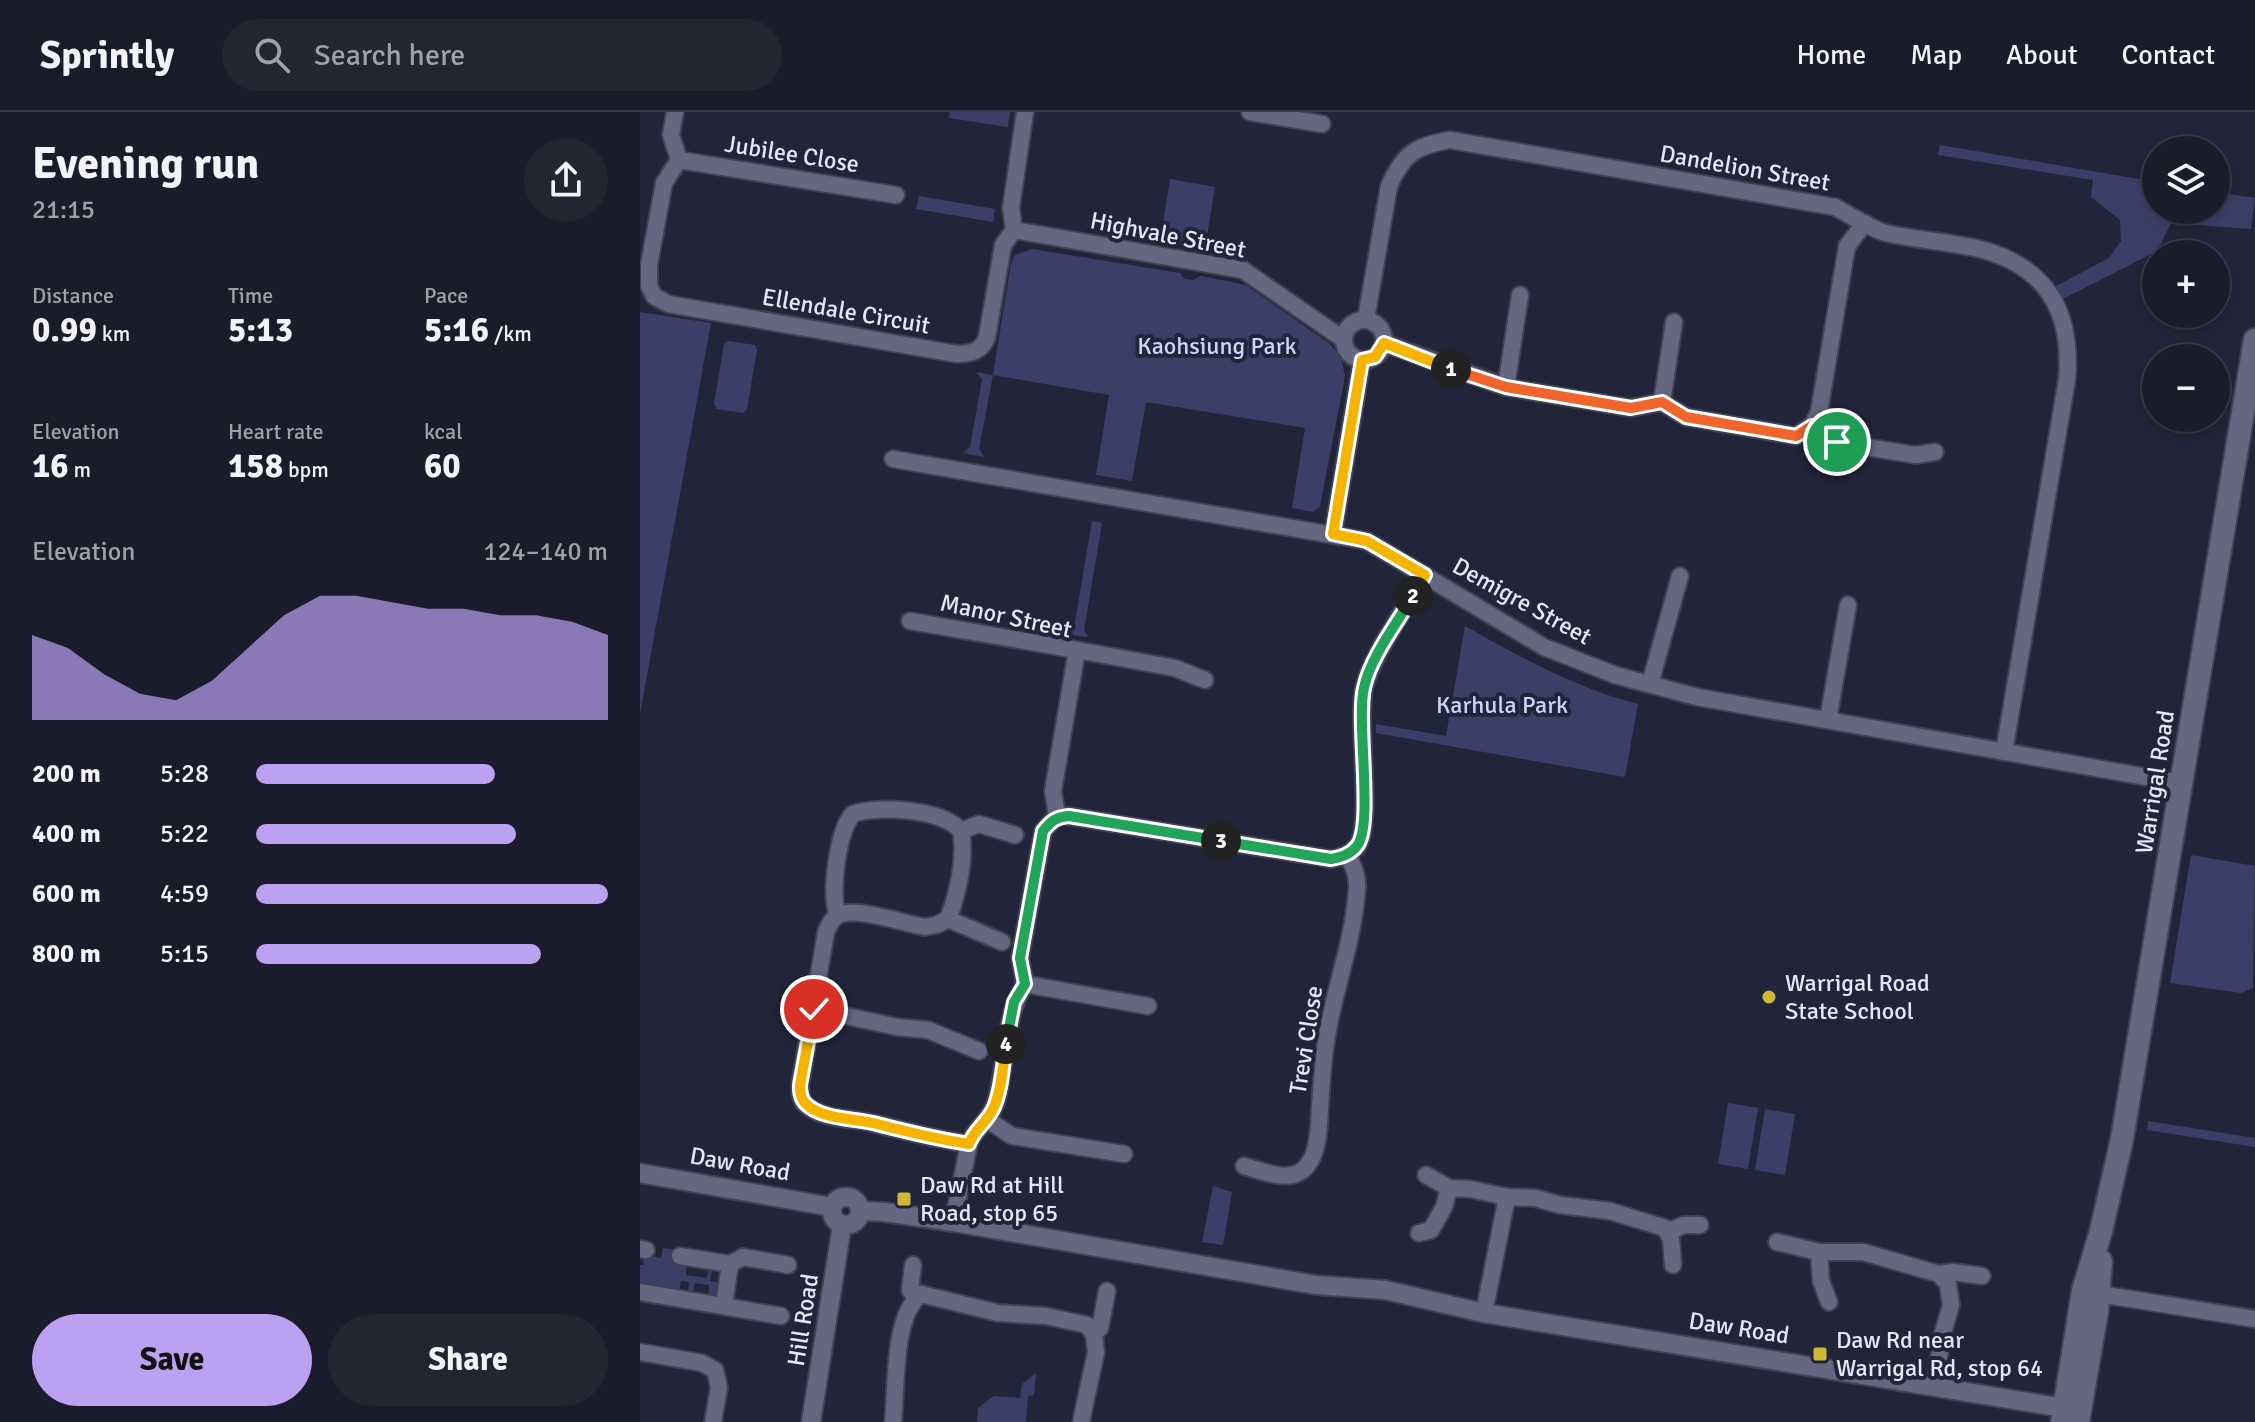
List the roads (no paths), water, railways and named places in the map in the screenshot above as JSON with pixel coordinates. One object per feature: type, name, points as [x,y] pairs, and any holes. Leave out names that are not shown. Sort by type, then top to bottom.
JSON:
[{"type":"main road","name":"Warrigal Road","points":[[2071,1416],[2101,1231],[2122,1139],[2255,340]]},
{"type":"street","points":[[675,112],[671,135],[679,160]]},
{"type":"street","name":"Ellendale Circuit","points":[[679,160],[664,183],[649,265],[649,286],[654,296],[668,304],[965,354],[984,345],[1003,245],[1014,230],[1011,208],[1025,112]]},
{"type":"street","points":[[1250,112],[1322,124]]},
{"type":"street","name":"Dandelion Street","points":[[1366,319],[1389,186],[1405,158],[1425,144],[1450,140],[1835,207],[1887,233],[1985,250],[2014,261],[2037,278],[2052,295],[2067,333],[2067,379],[2004,752]]},
{"type":"street","name":"Jubilee Close","points":[[679,160],[896,195]]},
{"type":"street","points":[[1384,343],[1506,387],[1631,408],[1662,402],[1686,417],[1796,436],[1812,426],[1819,412],[1847,246],[1865,223]]},
{"type":"street","name":"Highvale Street","points":[[1014,230],[1243,270],[1343,339]]},
{"type":"street","points":[[1506,387],[1520,295]]},
{"type":"street","points":[[1366,319],[1381,327],[1384,343],[1375,357],[1362,360],[1350,355],[1343,339],[1350,324],[1366,319]]},
{"type":"street","points":[[1662,402],[1674,322]]},
{"type":"street","points":[[1333,534],[1362,360]]},
{"type":"street","points":[[1812,426],[1837,442],[1915,455],[1935,452]]},
{"type":"street","name":"Demigre Street","points":[[893,459],[1367,541],[1544,647],[1615,675],[1697,697],[2180,783]]},
{"type":"street","points":[[1057,816],[1331,859],[1347,855],[1359,844],[1363,830],[1361,714],[1364,687],[1373,665],[1425,575]]},
{"type":"street","points":[[1650,684],[1680,576]]},
{"type":"street","points":[[1828,720],[1848,605]]},
{"type":"street","name":"Manor Street","points":[[910,621],[1077,650],[1053,791],[1057,816],[1043,831],[1020,958],[1025,984],[1014,1002],[996,1104],[969,1144],[953,1222]]},
{"type":"street","points":[[1077,650],[1175,668],[1205,680]]},
{"type":"street","points":[[838,915],[833,893],[844,828],[853,814],[870,811],[927,813],[950,820],[961,831],[957,884],[948,919],[925,927],[852,912],[838,915],[826,932],[800,1095],[804,1102],[827,1114],[874,1123],[921,1137],[969,1144]]},
{"type":"street","points":[[961,831],[979,824],[1015,835]]},
{"type":"street","name":"Trevi Close","points":[[1244,1166],[1278,1175],[1296,1174],[1305,1169],[1312,1156],[1318,1133],[1330,1018],[1351,935],[1358,886],[1356,869],[1347,855]]},
{"type":"street","points":[[948,919],[1002,942]]},
{"type":"street","points":[[1025,984],[1148,1006]]},
{"type":"street","points":[[814,1009],[897,1027],[928,1030],[979,1051]]},
{"type":"street","points":[[988,1120],[1012,1136],[1124,1154]]},
{"type":"street","name":"Daw Road","points":[[640,1173],[832,1207],[837,1199],[846,1196],[858,1203],[861,1211],[953,1222],[1316,1285],[1395,1292],[1484,1313],[1935,1387],[2071,1416]]},
{"type":"street","points":[[1426,1175],[1449,1188],[1610,1211],[1665,1228],[1671,1239],[1673,1265]]},
{"type":"street","points":[[1419,1233],[1431,1230],[1437,1223],[1449,1188]]},
{"type":"street","points":[[1484,1313],[1507,1197]]},
{"type":"street","points":[[832,1207],[832,1216],[842,1225],[855,1223],[861,1211]]},
{"type":"street","name":"Hill Road","points":[[811,1422],[842,1225]]},
{"type":"street","points":[[1667,1232],[1684,1225],[1700,1225]]},
{"type":"street","points":[[1777,1242],[1819,1252],[1863,1252],[1939,1274],[1953,1272],[1982,1276]]},
{"type":"street","points":[[1819,1252],[1821,1281],[1829,1302]]},
{"type":"street","points":[[680,1256],[730,1264],[743,1257],[788,1265]]},
{"type":"street","points":[[724,1305],[730,1264]]},
{"type":"street","points":[[913,1265],[910,1290],[916,1298]]},
{"type":"street","points":[[1935,1387],[1942,1336],[1951,1305],[1948,1284],[1939,1274]]},
{"type":"street","points":[[1094,1334],[1100,1328],[1107,1291]]},
{"type":"street","points":[[640,1292],[781,1316]]},
{"type":"street","points":[[2092,1292],[2255,1319]]},
{"type":"street","points":[[893,1422],[898,1348],[912,1302],[921,1294],[998,1313],[1071,1320],[1087,1325],[1094,1334],[1096,1352],[1081,1422]]},
{"type":"street","points":[[640,1352],[702,1363],[715,1370],[719,1387],[713,1422]]},
{"type":"place","name":"Warrigal Road State School","points":[[1769,997]]},
{"type":"place","name":"Daw Rd at Hill Road, stop 65","points":[[904,1199]]},
{"type":"place","name":"Daw Rd near Warrigal Rd, stop 64","points":[[1820,1354]]},
{"type":"park label","name":"Kaohsiung Park","points":[[1217,346]]},
{"type":"park label","name":"Karhula Park","points":[[1502,705]]}]
